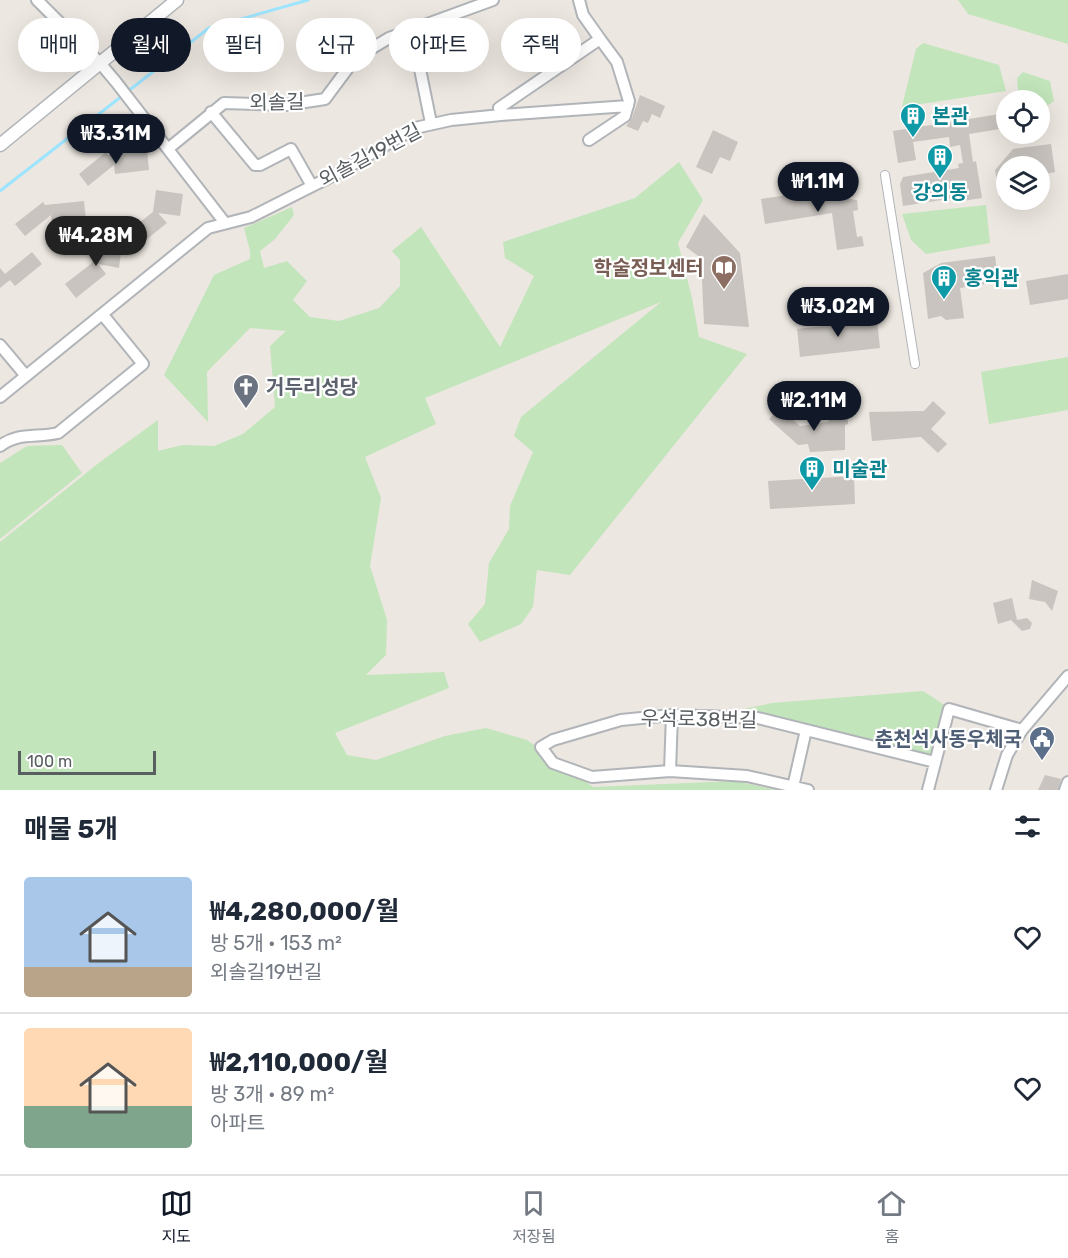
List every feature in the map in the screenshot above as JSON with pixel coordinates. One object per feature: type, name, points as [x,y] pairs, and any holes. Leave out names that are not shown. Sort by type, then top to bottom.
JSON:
[{"type":"street","points":[[37,0],[100,63],[225,223]]},
{"type":"street","points":[[0,145],[177,0]]},
{"type":"street","points":[[454,0],[462,10]]},
{"type":"street","name":"외솔길","points":[[442,18],[493,0]]},
{"type":"street","points":[[579,0],[583,15],[617,62],[629,100],[625,116],[589,140]]},
{"type":"street","name":"외솔길","points":[[168,148],[224,102],[286,105],[325,99],[351,64],[389,38]]},
{"type":"street","points":[[501,115],[499,108],[600,39]]},
{"type":"street","points":[[421,72],[431,123]]},
{"type":"street","name":"외솔길19번길","points":[[0,398],[208,228],[251,217],[312,186],[415,128],[431,123],[501,115],[628,106]]},
{"type":"street","name":"외솔길","points":[[211,112],[255,165],[291,149],[312,186]]},
{"type":"street","points":[[885,175],[915,364]]},
{"type":"street","points":[[0,446],[15,437],[58,433],[143,364],[103,315]]},
{"type":"street","points":[[0,345],[26,376]]},
{"type":"street","points":[[996,790],[1007,755],[1022,730],[1068,676]]},
{"type":"street","points":[[928,790],[949,710],[1022,730]]},
{"type":"street","points":[[670,771],[672,715]]},
{"type":"street","name":"우석로38번길","points":[[808,790],[747,776],[670,771],[592,777],[553,763],[541,747],[553,740],[621,720],[672,715],[758,718],[935,762]]},
{"type":"street","points":[[793,787],[806,730]]},
{"type":"street","points":[[1065,790],[1068,782]]},
{"type":"green space","points":[[958,0],[1068,0],[1068,44],[968,14]]},
{"type":"green space","points":[[923,43],[999,65],[1006,90],[902,107],[916,49]]},
{"type":"green space","points":[[1023,72],[1050,81],[1054,101],[1050,104],[1050,90],[1018,90],[1017,78]]},
{"type":"green space","points":[[679,162],[703,200],[678,243],[699,337],[747,354],[570,575],[537,570],[533,607],[521,624],[480,642],[468,624],[485,604],[489,563],[509,529],[510,506],[533,452],[514,436],[521,417],[661,302],[425,398],[436,424],[365,457],[381,498],[370,566],[387,620],[386,655],[366,675],[444,672],[449,688],[335,733],[347,755],[376,760],[445,736],[486,728],[527,740],[593,787],[736,781],[776,790],[0,790],[0,542],[100,462],[158,420],[158,451],[183,445],[214,446],[243,434],[275,407],[270,346],[286,331],[250,328],[207,372],[208,422],[164,375],[214,275],[250,259],[244,228],[292,207],[294,215],[275,239],[260,251],[264,268],[287,261],[307,281],[293,300],[310,317],[339,321],[379,308],[400,286],[400,260],[392,251],[421,227],[500,347],[534,276],[505,258],[503,242],[635,198]]},
{"type":"green space","points":[[986,205],[990,243],[926,254],[911,240],[902,214]]},
{"type":"green space","points":[[1068,357],[1068,410],[989,424],[981,372]]},
{"type":"green space","points":[[62,445],[82,473],[0,539],[0,463],[27,446]]},
{"type":"green space","points":[[923,691],[946,706],[934,752],[928,755],[744,709],[772,703]]},
{"type":"building","points":[[640,95],[665,106],[660,118],[652,114],[648,123],[643,121],[638,131],[626,126],[632,118]]},
{"type":"building","points":[[996,115],[996,130],[969,134],[982,198],[962,201],[961,197],[903,206],[900,184],[903,177],[959,168],[958,164],[963,163],[960,145],[950,147],[949,137],[913,142],[916,160],[898,163],[893,131]]},
{"type":"building","points":[[713,130],[738,142],[730,161],[720,157],[712,174],[696,167]]},
{"type":"building","points":[[1051,144],[1055,172],[1050,173],[1050,156],[1007,156],[1013,149]]},
{"type":"building","points":[[147,151],[149,170],[115,174],[114,165],[88,186],[79,174],[106,152],[108,155]]},
{"type":"building","points":[[830,189],[842,191],[849,199],[857,200],[858,210],[853,211],[857,237],[862,236],[864,246],[837,250],[832,213],[765,224],[761,199]]},
{"type":"building","points":[[156,190],[183,194],[180,216],[158,213],[167,223],[137,247],[126,233],[153,212]]},
{"type":"building","points":[[84,201],[86,220],[52,224],[51,215],[25,236],[15,224],[43,202],[45,205]]},
{"type":"building","name":"학술정보센터","points":[[704,214],[740,253],[749,327],[704,324],[701,258],[686,247]]},
{"type":"building","points":[[95,241],[122,245],[119,268],[98,264],[106,274],[76,298],[65,284],[92,263]]},
{"type":"building","points":[[32,252],[42,264],[15,286],[10,280],[0,288],[0,268],[5,274]]},
{"type":"building","name":"홍익관","points":[[995,256],[997,272],[991,272],[992,283],[960,288],[964,318],[946,320],[941,316],[928,319],[923,273],[941,263]]},
{"type":"building","points":[[1068,274],[1068,299],[1030,305],[1026,281]]},
{"type":"building","points":[[877,320],[880,348],[800,357],[797,329]]},
{"type":"building","points":[[933,401],[946,413],[931,429],[947,444],[938,453],[921,437],[872,441],[869,412],[924,411]]},
{"type":"building","points":[[780,408],[800,426],[827,422],[836,415],[848,416],[848,424],[845,425],[845,450],[810,452],[808,444],[798,445],[769,419]]},
{"type":"building","name":"미술관","points":[[854,476],[855,504],[770,509],[768,481]]},
{"type":"building","points":[[1032,580],[1058,591],[1052,611],[1045,602],[1029,599]]},
{"type":"building","points":[[1012,598],[1017,620],[1027,618],[1032,623],[1030,629],[1022,631],[1011,620],[998,624],[993,603]]},
{"type":"building","points":[[1045,775],[1061,779],[1058,790],[1038,790]]},
{"type":"waterway","points":[[127,92],[209,28],[308,0]]},
{"type":"waterway","points":[[0,191],[122,96]]},
{"type":"place","name":"본관","points":[[913,139]]},
{"type":"place","name":"강의동","points":[[940,180]]},
{"type":"place","name":"학술정보센터","points":[[724,291]]},
{"type":"place","name":"홍익관","points":[[944,301]]},
{"type":"place","name":"거두리성당","points":[[246,410]]},
{"type":"place","name":"미술관","points":[[812,492]]},
{"type":"place","name":"춘천석사동우체국","points":[[1042,762]]}]
